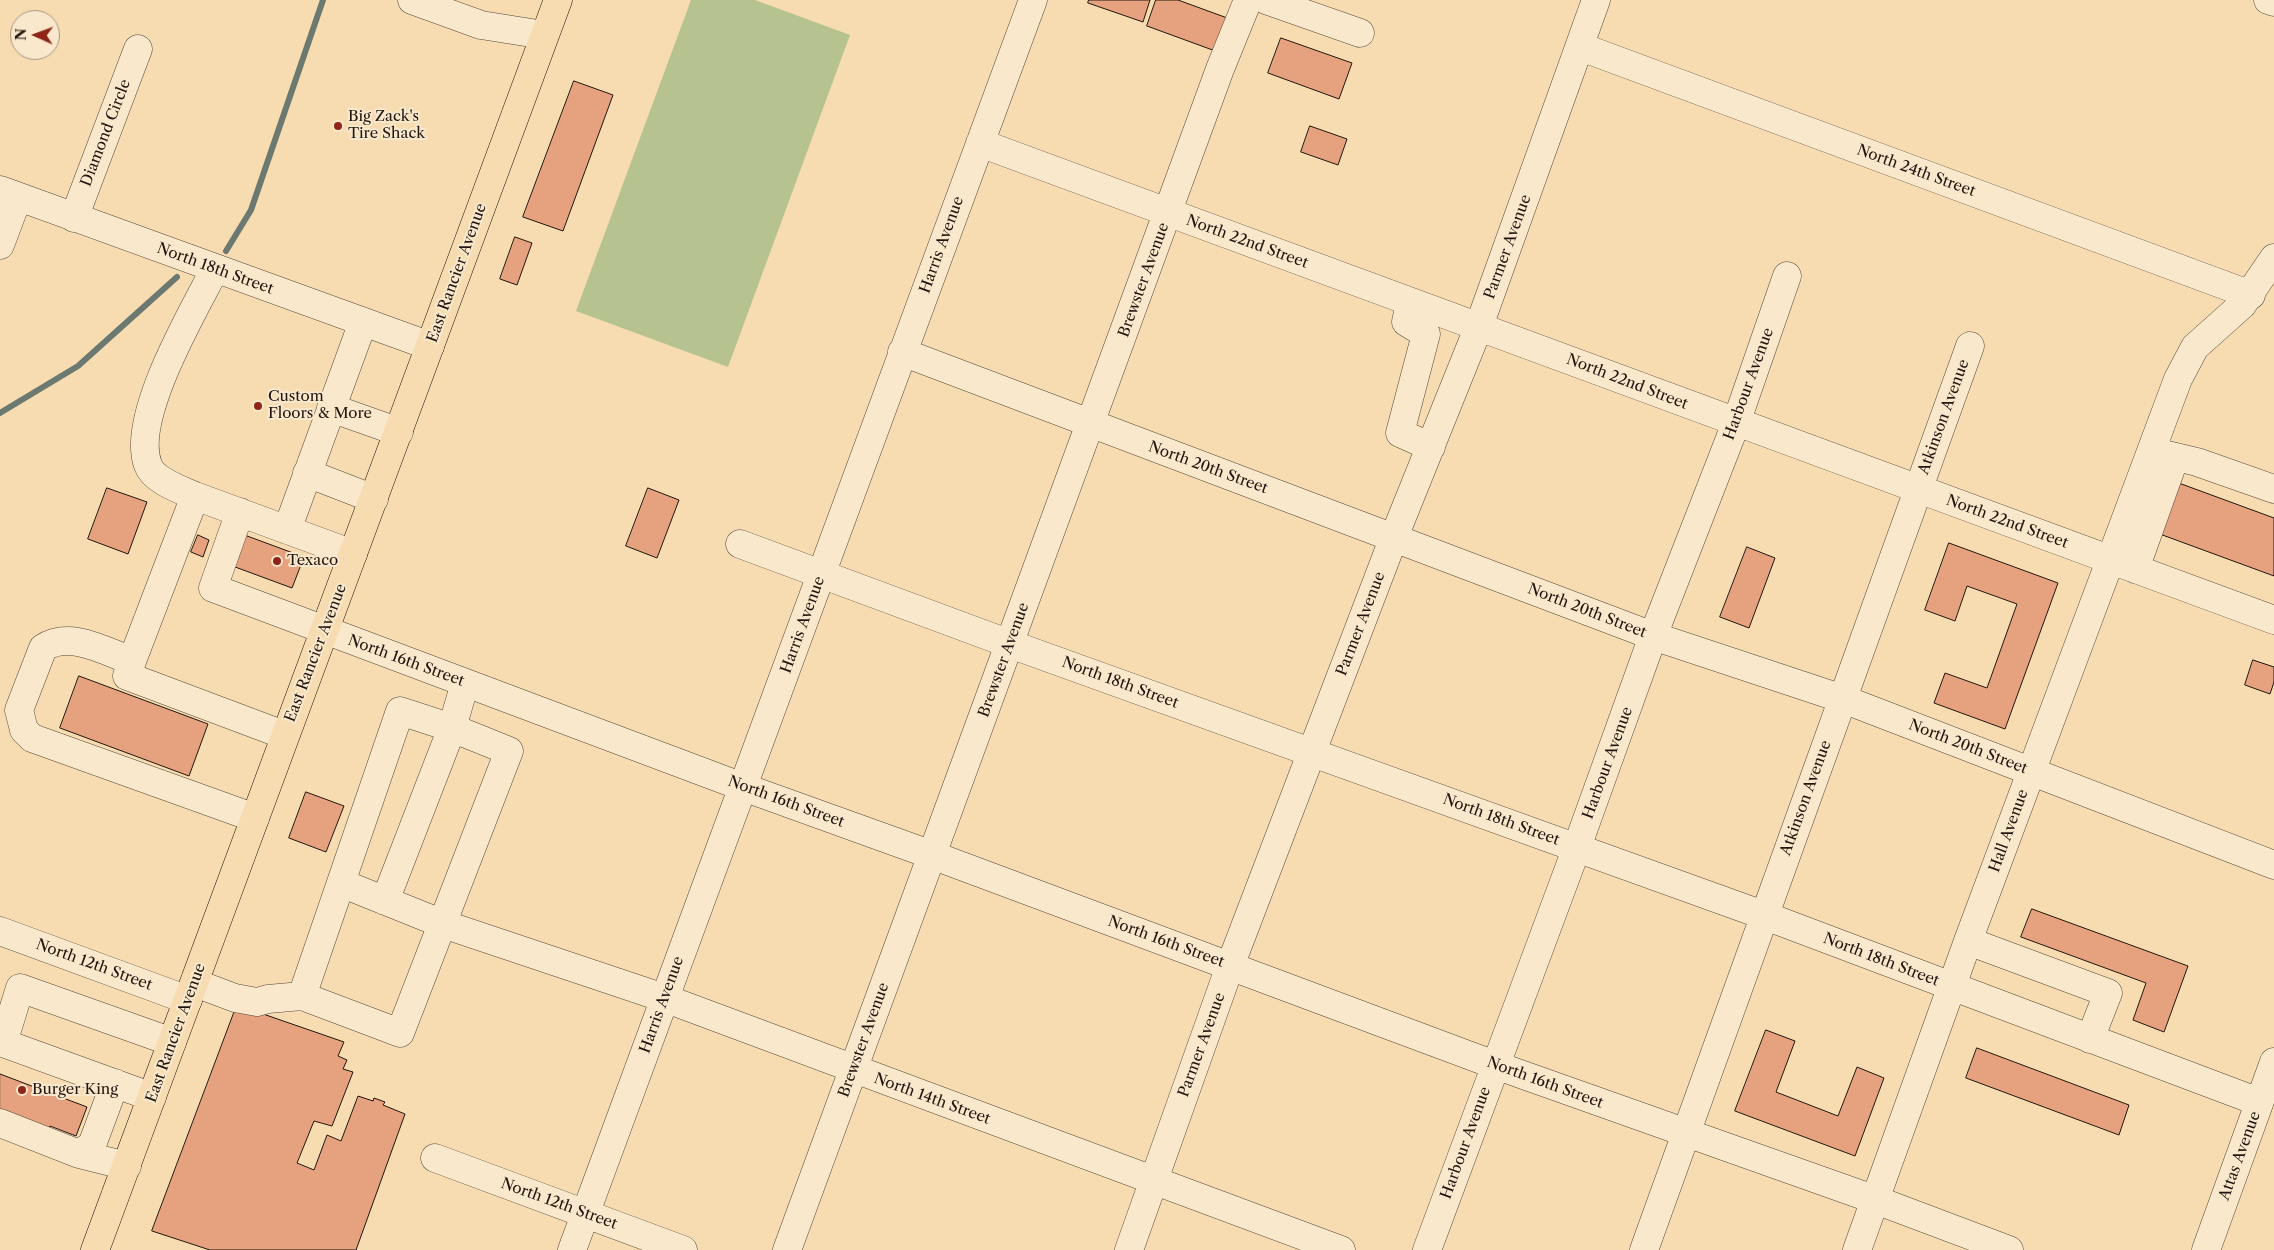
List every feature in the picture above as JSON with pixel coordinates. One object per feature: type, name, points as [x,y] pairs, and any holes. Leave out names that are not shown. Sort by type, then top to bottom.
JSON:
[{"type":"main road","name":"East Rancier Avenue","points":[[95,1250],[284,735],[399,432],[558,0]]},
{"type":"street","points":[[412,0],[481,24],[544,35]]},
{"type":"street","name":"Harris Avenue","points":[[572,1250],[1033,0]]},
{"type":"street","name":"Brewster Avenue","points":[[787,1250],[1169,213],[1220,69],[1248,0]]},
{"type":"street","points":[[1266,0],[1360,33]]},
{"type":"street","name":"Parmer Avenue","points":[[1129,1250],[1230,966],[1394,537],[1479,326],[1581,47],[1596,0]]},
{"type":"street","points":[[2268,0],[2274,2]]},
{"type":"street","name":"North 24th Street","points":[[1581,47],[2251,294]]},
{"type":"street","name":"Diamond Circle","points":[[74,218],[138,49]]},
{"type":"street","name":"North 22nd Street","points":[[980,144],[2274,620]]},
{"type":"street","points":[[0,245],[9,193]]},
{"type":"street","name":"North 18th Street","points":[[9,193],[216,270],[430,346]]},
{"type":"street","name":"Hall Avenue","points":[[1857,1250],[1968,941],[2110,560],[2163,454],[2165,414],[2178,380],[2195,347],[2251,294],[2274,258]]},
{"type":"street","points":[[216,270],[178,342],[154,397],[145,438],[148,466],[165,483],[195,496],[353,554]]},
{"type":"street","name":"Harbour Avenue","points":[[1427,1250],[1495,1064],[1578,847],[1653,636],[1736,423],[1787,276]]},
{"type":"street","points":[[1410,303],[1406,322],[1426,334],[1400,433],[1431,447]]},
{"type":"street","points":[[286,530],[363,322]]},
{"type":"street","name":"Atkinson Avenue","points":[[1644,1250],[1687,1134],[1763,915],[1970,346]]},
{"type":"street","name":"North 20th Street","points":[[902,352],[1653,636],[1843,699],[2274,865]]},
{"type":"street","points":[[331,408],[399,432]]},
{"type":"street","points":[[2135,569],[2163,454],[2197,462],[2274,489]]},
{"type":"street","points":[[307,473],[374,499]]},
{"type":"street","points":[[195,496],[128,676],[284,735]]},
{"type":"street","name":"North 16th Street","points":[[240,512],[213,588],[743,788],[932,855],[1495,1064],[1876,1200],[2009,1250]]},
{"type":"street","name":"North 18th Street","points":[[740,544],[1010,644],[1578,847],[2259,1102]]},
{"type":"street","points":[[132,661],[71,640],[51,643],[43,648],[19,710],[24,730],[32,738],[254,818]]},
{"type":"street","points":[[385,901],[452,728],[465,683]]},
{"type":"street","points":[[400,712],[452,728],[509,751],[400,1033],[302,996],[341,883],[400,712]]},
{"type":"street","name":"North 14th Street","points":[[341,883],[443,924],[521,952],[664,998],[853,1070],[1341,1250]]},
{"type":"street","name":"North 12th Street","points":[[0,931],[191,991],[257,1002],[268,998],[302,996]]},
{"type":"street","points":[[1968,941],[2108,993],[2090,1039]]},
{"type":"street","points":[[152,1097],[1,1044],[20,988],[172,1042]]},
{"type":"street","name":"Attas Avenue","points":[[2206,1250],[2274,1062]]},
{"type":"street","points":[[78,1154],[92,1144],[115,1083]]},
{"type":"street","points":[[0,1123],[78,1154],[127,1166]]},
{"type":"street","name":"North 12th Street","points":[[435,1158],[683,1250]]},
{"type":"green space","points":[[691,0],[755,0],[850,35],[728,367],[576,311]]},
{"type":"building","points":[[1089,0],[1150,0],[1143,22],[1088,3]]},
{"type":"building","points":[[1156,0],[1178,0],[1230,19],[1218,52],[1147,26]]},
{"type":"building","points":[[1281,38],[1352,63],[1339,99],[1268,73]]},
{"type":"building","points":[[574,81],[613,95],[563,231],[523,217]]},
{"type":"building","points":[[1310,126],[1347,139],[1338,165],[1301,152]]},
{"type":"building","points":[[515,237],[532,243],[517,285],[500,279]]},
{"type":"building","points":[[2176,482],[2274,518],[2274,576],[2157,533]]},
{"type":"building","points":[[107,488],[147,502],[128,554],[88,539]]},
{"type":"building","points":[[648,488],[679,500],[657,558],[626,546]]},
{"type":"building","points":[[239,533],[304,557],[292,588],[227,564]]},
{"type":"building","points":[[198,535],[209,540],[203,557],[191,552]]},
{"type":"building","points":[[1949,543],[2058,583],[2005,729],[1934,703],[1945,673],[1987,688],[2017,604],[1967,586],[1955,621],[1925,610]]},
{"type":"building","points":[[1747,547],[1775,558],[1749,628],[1720,617]]},
{"type":"building","points":[[2253,660],[2274,667],[2274,682],[2270,694],[2245,685]]},
{"type":"building","points":[[79,676],[208,724],[189,776],[60,728]]},
{"type":"building","points":[[306,792],[344,806],[326,852],[289,838]]},
{"type":"building","points":[[2032,909],[2188,966],[2164,1032],[2133,1020],[2146,983],[2021,937]]},
{"type":"building","points":[[237,1005],[344,1042],[338,1056],[347,1060],[343,1069],[353,1072],[332,1126],[314,1121],[297,1163],[314,1170],[327,1135],[341,1141],[358,1096],[373,1101],[374,1098],[385,1102],[383,1105],[405,1114],[356,1250],[210,1250],[152,1231]]},
{"type":"building","points":[[1766,1030],[1795,1041],[1776,1092],[1838,1116],[1857,1067],[1884,1078],[1855,1156],[1735,1111]]},
{"type":"building","points":[[1977,1048],[2129,1105],[2119,1135],[1966,1078]]},
{"type":"building","name":"Burger King","points":[[0,1074],[87,1107],[76,1136],[50,1126],[48,1131],[0,1113]]},
{"type":"waterway","points":[[226,251],[251,210],[323,0]]},
{"type":"waterway","points":[[0,413],[78,366],[177,277]]},
{"type":"place","name":"Big Zack's Tire Shack","points":[[338,126]]},
{"type":"place","name":"Custom Floors & More","points":[[258,406]]},
{"type":"place","name":"Texaco","points":[[277,561]]},
{"type":"place","name":"Burger King","points":[[22,1090]]}]
